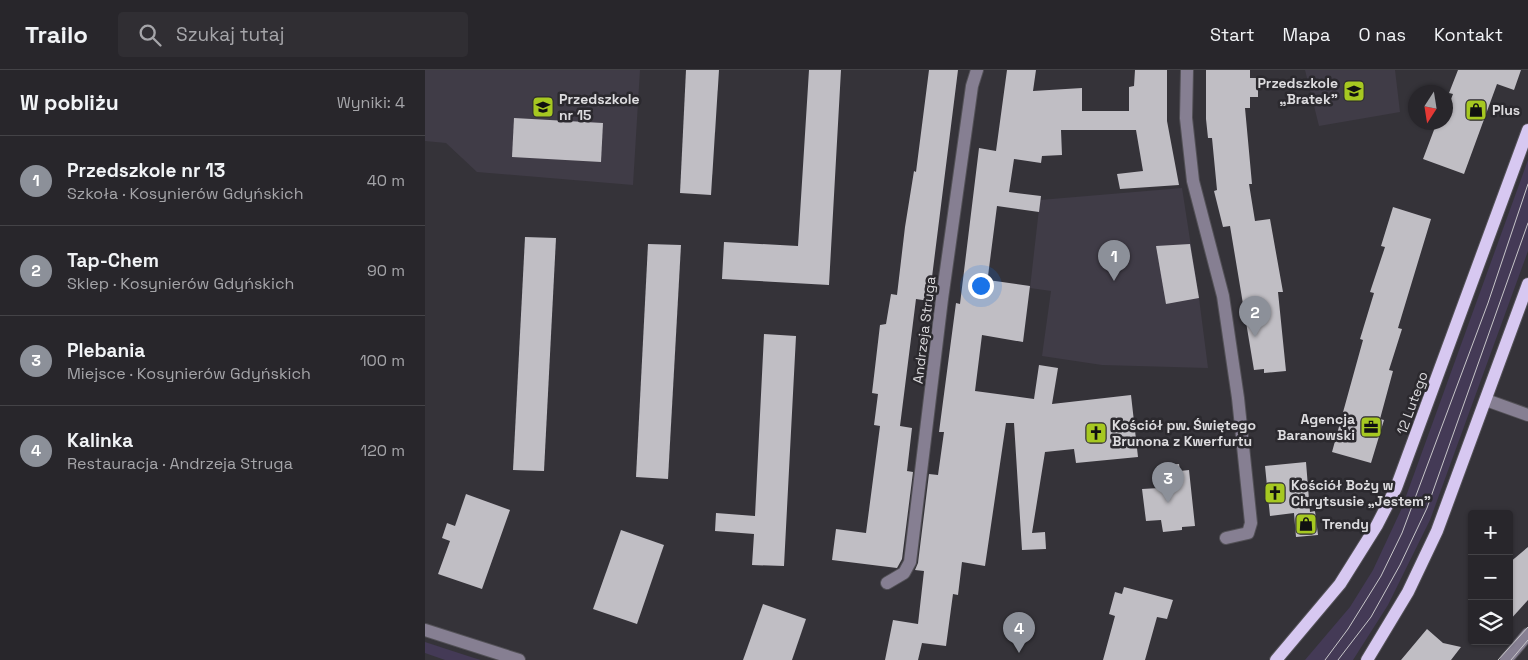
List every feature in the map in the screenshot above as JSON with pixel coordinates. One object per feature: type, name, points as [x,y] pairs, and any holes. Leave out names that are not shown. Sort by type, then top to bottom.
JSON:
[{"type":"main road","name":"12 Lutego","points":[[1277,660],[1340,584],[1377,525],[1396,488],[1528,130]]},
{"type":"main road","points":[[1367,660],[1407,592],[1437,531],[1528,284]]},
{"type":"street","name":"Andrzeja Struga","points":[[887,583],[904,573],[910,562],[942,300],[972,86],[977,70]]},
{"type":"street","points":[[1187,70],[1186,118],[1193,181],[1223,296],[1238,398],[1251,523],[1248,533],[1226,538]]},
{"type":"street","points":[[1485,400],[1528,415]]},
{"type":"street","points":[[425,630],[519,660]]},
{"type":"street","points":[[1506,660],[1528,634]]},
{"type":"shaded area","name":"Przedszkole nr 15","points":[[425,70],[640,70],[633,185],[477,172],[446,143],[425,141]]},
{"type":"shaded area","name":"Przedszkole „Bratek”","points":[[1305,70],[1395,70],[1400,112],[1319,126]]},
{"type":"shaded area","points":[[1528,160],[1528,251],[1430,520],[1388,605],[1353,660],[1305,660],[1350,607],[1373,570],[1401,510]]},
{"type":"shaded area","points":[[1182,188],[1208,368],[1102,365],[1042,356],[1051,291],[1030,288],[1040,200]]},
{"type":"shaded area","points":[[425,642],[481,660],[445,660],[425,653]]},
{"type":"building","points":[[686,70],[719,70],[711,195],[680,193]]},
{"type":"building","points":[[809,70],[841,70],[829,285],[722,279],[724,242],[798,246]]},
{"type":"building","points":[[929,70],[958,70],[929,301],[916,299],[900,426],[912,428],[907,471],[913,472],[902,559],[897,568],[832,560],[836,529],[866,533],[880,426],[874,425],[878,394],[872,393],[880,325],[886,324],[891,294],[897,295],[905,227],[914,171],[916,172]]},
{"type":"building","points":[[1007,70],[1036,70],[1033,91],[1082,88],[1082,111],[1129,111],[1129,87],[1134,86],[1135,70],[1167,70],[1167,121],[1179,185],[1120,189],[1117,174],[1143,171],[1136,130],[1061,130],[1062,155],[1042,156],[1041,163],[1014,159],[1009,192],[1041,196],[1039,212],[997,206],[988,280],[1030,286],[1023,342],[982,335],[975,391],[1034,399],[1039,365],[1058,368],[1052,404],[1131,395],[1138,457],[1076,463],[1074,449],[1045,452],[1032,533],[1045,532],[1046,549],[1022,550],[1014,423],[1006,423],[985,566],[962,562],[958,595],[953,594],[946,646],[922,643],[918,660],[885,660],[893,620],[918,624],[924,571],[915,570],[918,563],[929,474],[938,475],[944,432],[939,432],[956,303],[960,304],[979,148],[996,151]]},
{"type":"building","points":[[1206,70],[1250,70],[1250,78],[1258,78],[1258,97],[1250,97],[1250,108],[1245,108],[1252,184],[1249,184],[1255,221],[1270,219],[1283,292],[1278,292],[1286,371],[1264,373],[1264,369],[1254,370],[1230,226],[1223,227],[1214,191],[1217,190],[1212,138],[1208,138],[1206,119]]},
{"type":"building","points":[[1458,70],[1521,70],[1514,90],[1497,84],[1464,174],[1423,159],[1434,130],[1453,130],[1452,85]]},
{"type":"building","points":[[514,118],[603,123],[601,162],[512,157]]},
{"type":"building","points":[[1393,207],[1431,219],[1398,328],[1402,329],[1389,370],[1393,371],[1380,419],[1384,420],[1371,463],[1332,452],[1363,340],[1360,339],[1374,293],[1370,292],[1385,247],[1381,246]]},
{"type":"building","points":[[525,237],[556,238],[544,471],[513,470]]},
{"type":"building","points":[[648,244],[681,245],[668,479],[636,477]]},
{"type":"building","points":[[1190,244],[1199,298],[1166,304],[1156,246]]},
{"type":"building","points":[[764,334],[796,336],[784,566],[752,565],[754,534],[715,531],[716,513],[755,516]]},
{"type":"building","points":[[1306,462],[1310,512],[1315,511],[1318,535],[1296,537],[1294,513],[1270,516],[1265,466]]},
{"type":"building","points":[[1179,464],[1180,471],[1189,470],[1195,526],[1182,527],[1182,530],[1163,532],[1161,520],[1146,521],[1142,489],[1159,488],[1157,466]]},
{"type":"building","points":[[466,494],[510,510],[482,589],[438,574],[450,541],[442,538],[447,523],[455,526]]},
{"type":"building","points":[[621,530],[664,545],[637,624],[593,609]]},
{"type":"building","points":[[1528,547],[1528,600],[1513,617],[1513,600],[1513,560]]},
{"type":"building","points":[[1124,587],[1173,600],[1167,619],[1157,617],[1145,660],[1103,660],[1115,616],[1109,614],[1115,592],[1122,594]]},
{"type":"building","points":[[763,604],[806,619],[792,660],[743,660]]},
{"type":"building","points":[[1427,629],[1443,643],[1461,647],[1451,660],[1401,660]]},
{"type":"tram line","points":[[1325,660],[1348,629],[1381,576],[1402,533],[1488,303],[1528,184]]},
{"type":"tram line","points":[[1338,660],[1371,617],[1400,565],[1427,508],[1528,223]]},
{"type":"tram line","points":[[1498,660],[1528,627]]},
{"type":"tram line","points":[[1511,660],[1528,640]]},
{"type":"place","name":"Przedszkole „Bratek”","points":[[1354,91]]},
{"type":"place","name":"Przedszkole nr 15","points":[[543,107]]},
{"type":"place","name":"Plus","points":[[1476,110]]},
{"type":"place","name":"Przedszkole nr 13","points":[[1114,281]]},
{"type":"place","name":"Tap-Chem","points":[[1255,337]]},
{"type":"place","name":"Agencja Baranowski","points":[[1371,427]]},
{"type":"place","name":"Kościół pw. Świętego Brunona z Kwerfurtu","points":[[1096,433]]},
{"type":"place","name":"Kościół Boży w Chrytsusie „Jestem”","points":[[1275,493]]},
{"type":"place","name":"Plebania","points":[[1168,503]]},
{"type":"place","name":"Trendy","points":[[1306,524]]},
{"type":"place","name":"Kalinka","points":[[1019,653]]}]
